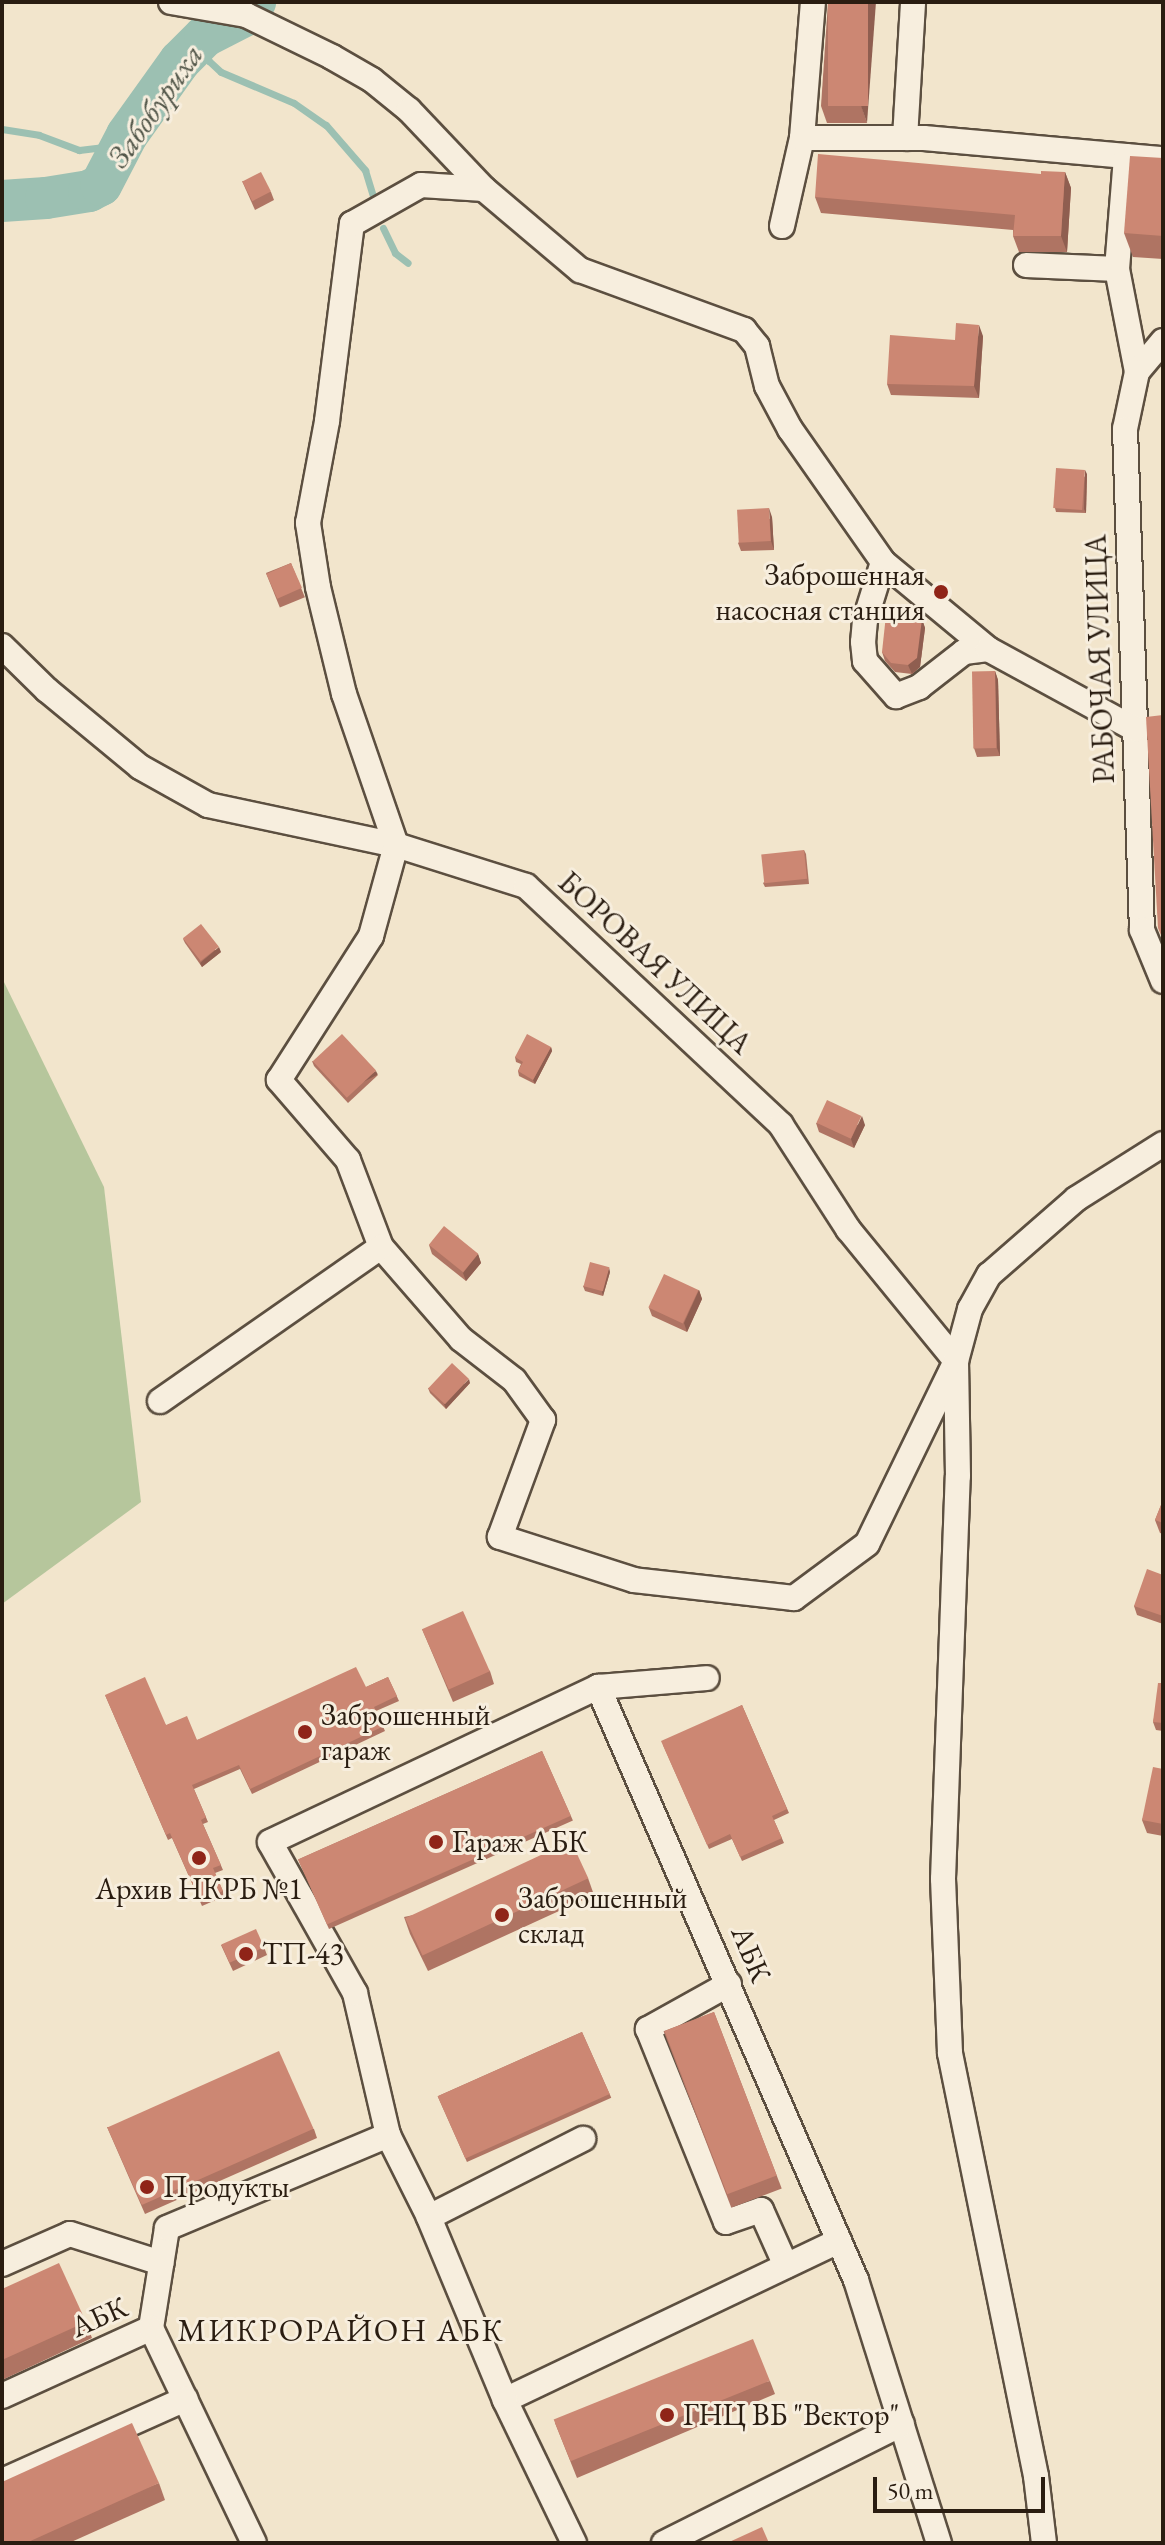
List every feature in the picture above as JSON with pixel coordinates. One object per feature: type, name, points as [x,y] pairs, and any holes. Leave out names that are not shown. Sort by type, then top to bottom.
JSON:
[{"type":"street","points":[[782,226],[802,138],[813,2]]},
{"type":"street","points":[[905,138],[913,2]]},
{"type":"street","points":[[178,3],[246,15],[372,80],[409,110],[484,189],[580,270],[744,330],[757,346],[767,386],[821,474],[883,562],[988,649],[1135,729]]},
{"type":"street","points":[[802,138],[905,138],[1163,159]]},
{"type":"street","points":[[1126,156],[1117,269],[1137,372]]},
{"type":"street","points":[[484,189],[421,185],[352,224],[327,421],[308,523],[318,587],[344,694],[396,845],[371,936],[279,1080],[348,1160],[381,1247],[461,1339],[514,1380],[543,1420],[500,1537],[634,1580],[794,1598],[867,1544],[956,1361],[970,1309],[989,1275],[1076,1199],[1163,1144]]},
{"type":"street","points":[[1026,265],[1117,269]]},
{"type":"street","name":"РАБОЧАЯ УЛИЦА","points":[[1163,341],[1137,372],[1125,429],[1142,930],[1163,981]]},
{"type":"street","points":[[883,562],[865,620],[863,642],[865,661],[896,696],[919,687],[964,652],[988,649]]},
{"type":"street","name":"БОРОВАЯ УЛИЦА","points":[[2,646],[47,690],[140,767],[208,805],[396,845],[526,886],[781,1125],[848,1229],[956,1361]]},
{"type":"street","points":[[160,1401],[381,1247]]},
{"type":"street","points":[[956,1361],[958,1476],[943,1879],[950,2053],[1036,2476],[1044,2543]]},
{"type":"street","points":[[574,2543],[505,2400],[429,2217],[388,2135],[355,1993],[270,1842],[598,1687],[707,1678]]},
{"type":"street","name":"АБК","points":[[598,1687],[856,2280],[939,2543]]},
{"type":"street","points":[[729,1984],[648,2029],[726,2222],[761,2210],[786,2266]]},
{"type":"street","points":[[151,2328],[167,2228],[388,2135]]},
{"type":"street","points":[[429,2217],[583,2139]]},
{"type":"street","points":[[2,2264],[70,2234],[161,2263]]},
{"type":"street","points":[[505,2400],[839,2241]]},
{"type":"street","name":"АБК","points":[[2,2396],[151,2328],[254,2543]]},
{"type":"street","points":[[2,2481],[185,2399]]},
{"type":"street","points":[[664,2543],[902,2424]]},
{"type":"green space","points":[[2,978],[104,1187],[141,1502],[2,1604]]},
{"type":"building","points":[[828,2],[868,2],[868,106],[828,106]]},
{"type":"building","points":[[818,154],[1041,174],[1041,171],[1065,172],[1061,236],[1013,236],[1015,215],[815,197]]},
{"type":"building","points":[[1130,156],[1163,158],[1163,236],[1124,233]]},
{"type":"building","points":[[261,172],[271,192],[252,201],[242,182]]},
{"type":"building","points":[[956,323],[979,325],[974,386],[887,384],[890,335],[955,340]]},
{"type":"building","points":[[1056,468],[1085,470],[1082,510],[1053,508]]},
{"type":"building","points":[[769,508],[771,541],[739,543],[737,510]]},
{"type":"building","points":[[291,563],[302,588],[277,599],[266,574]]},
{"type":"building","points":[[886,615],[922,619],[917,658],[908,665],[891,663],[882,652]]},
{"type":"building","points":[[972,671],[995,671],[996,748],[973,748]]},
{"type":"building","points":[[1163,715],[1163,940],[1158,928],[1146,717]]},
{"type":"building","points":[[804,850],[807,879],[764,883],[761,854]]},
{"type":"building","points":[[201,924],[219,947],[201,961],[183,938]]},
{"type":"building","points":[[342,1034],[376,1071],[347,1098],[313,1061]]},
{"type":"building","points":[[527,1034],[551,1047],[533,1080],[518,1071],[523,1062],[515,1057]]},
{"type":"building","points":[[827,1100],[861,1116],[851,1139],[816,1123]]},
{"type":"building","points":[[444,1226],[478,1254],[463,1272],[429,1245]]},
{"type":"building","points":[[590,1262],[609,1267],[603,1291],[584,1286]]},
{"type":"building","points":[[664,1274],[698,1290],[683,1324],[648,1308]]},
{"type":"building","points":[[452,1363],[469,1379],[445,1404],[428,1389]]},
{"type":"building","points":[[1163,1500],[1163,1523],[1155,1520]]},
{"type":"building","points":[[1147,1569],[1163,1575],[1163,1616],[1134,1606]]},
{"type":"building","points":[[463,1611],[490,1671],[449,1690],[422,1629]]},
{"type":"building","points":[[356,1667],[366,1687],[388,1677],[397,1696],[374,1707],[384,1726],[250,1789],[239,1765],[192,1785],[206,1817],[201,1820],[221,1865],[213,1868],[223,1891],[200,1901],[170,1833],[166,1835],[105,1695],[145,1677],[166,1725],[187,1716],[197,1740]]},
{"type":"building","points":[[1158,1683],[1163,1683],[1163,1723],[1153,1722]]},
{"type":"building","points":[[742,1705],[787,1809],[772,1816],[782,1838],[740,1857],[730,1834],[707,1845],[661,1741]]},
{"type":"building","name":"Гараж АБК","points":[[542,1751],[571,1816],[327,1924],[298,1860]]},
{"type":"building","points":[[1153,1767],[1163,1769],[1163,1824],[1142,1820]]},
{"type":"building","points":[[571,1841],[588,1878],[422,1955],[405,1918]]},
{"type":"building","points":[[256,1929],[264,1947],[229,1963],[221,1944]]},
{"type":"building","points":[[714,2012],[777,2175],[727,2194],[665,2031]]},
{"type":"building","points":[[582,2032],[610,2094],[465,2158],[438,2096]]},
{"type":"building","points":[[279,2051],[314,2129],[142,2205],[107,2127]]},
{"type":"building","points":[[59,2263],[86,2322],[2,2360],[2,2289]]},
{"type":"building","name":"ГНЦ ВБ \"Вектор\"","points":[[753,2339],[770,2381],[571,2461],[554,2420]]},
{"type":"building","points":[[132,2423],[159,2483],[26,2543],[2,2543],[2,2482]]},
{"type":"building","points":[[762,2527],[769,2543],[727,2543]]},
{"type":"waterway","name":"Забобуриха","points":[[2,201],[46,198],[89,191],[101,185],[127,135],[180,61],[205,36],[246,15],[255,2]]},
{"type":"waterway","points":[[200,41],[209,61],[221,72],[294,103],[326,125],[365,170],[375,202]]},
{"type":"waterway","points":[[2,129],[39,135],[79,150],[121,145]]},
{"type":"waterway","points":[[383,228],[395,253],[408,263]]},
{"type":"place","name":"Заброшенная насосная станция","points":[[941,592]]},
{"type":"place","name":"Заброшенный гараж","points":[[305,1732]]},
{"type":"place","name":"Гараж АБК","points":[[436,1842]]},
{"type":"place","name":"Архив НКРБ №1","points":[[199,1858]]},
{"type":"place","name":"Заброшенный склад","points":[[502,1915]]},
{"type":"place","name":"ТП-43","points":[[246,1954]]},
{"type":"place","name":"Продукты","points":[[147,2187]]},
{"type":"place","name":"ГНЦ ВБ \"Вектор\"","points":[[667,2415]]},
{"type":"district","name":"МИКРОРАЙОН АБК","points":[[341,2330]]}]
